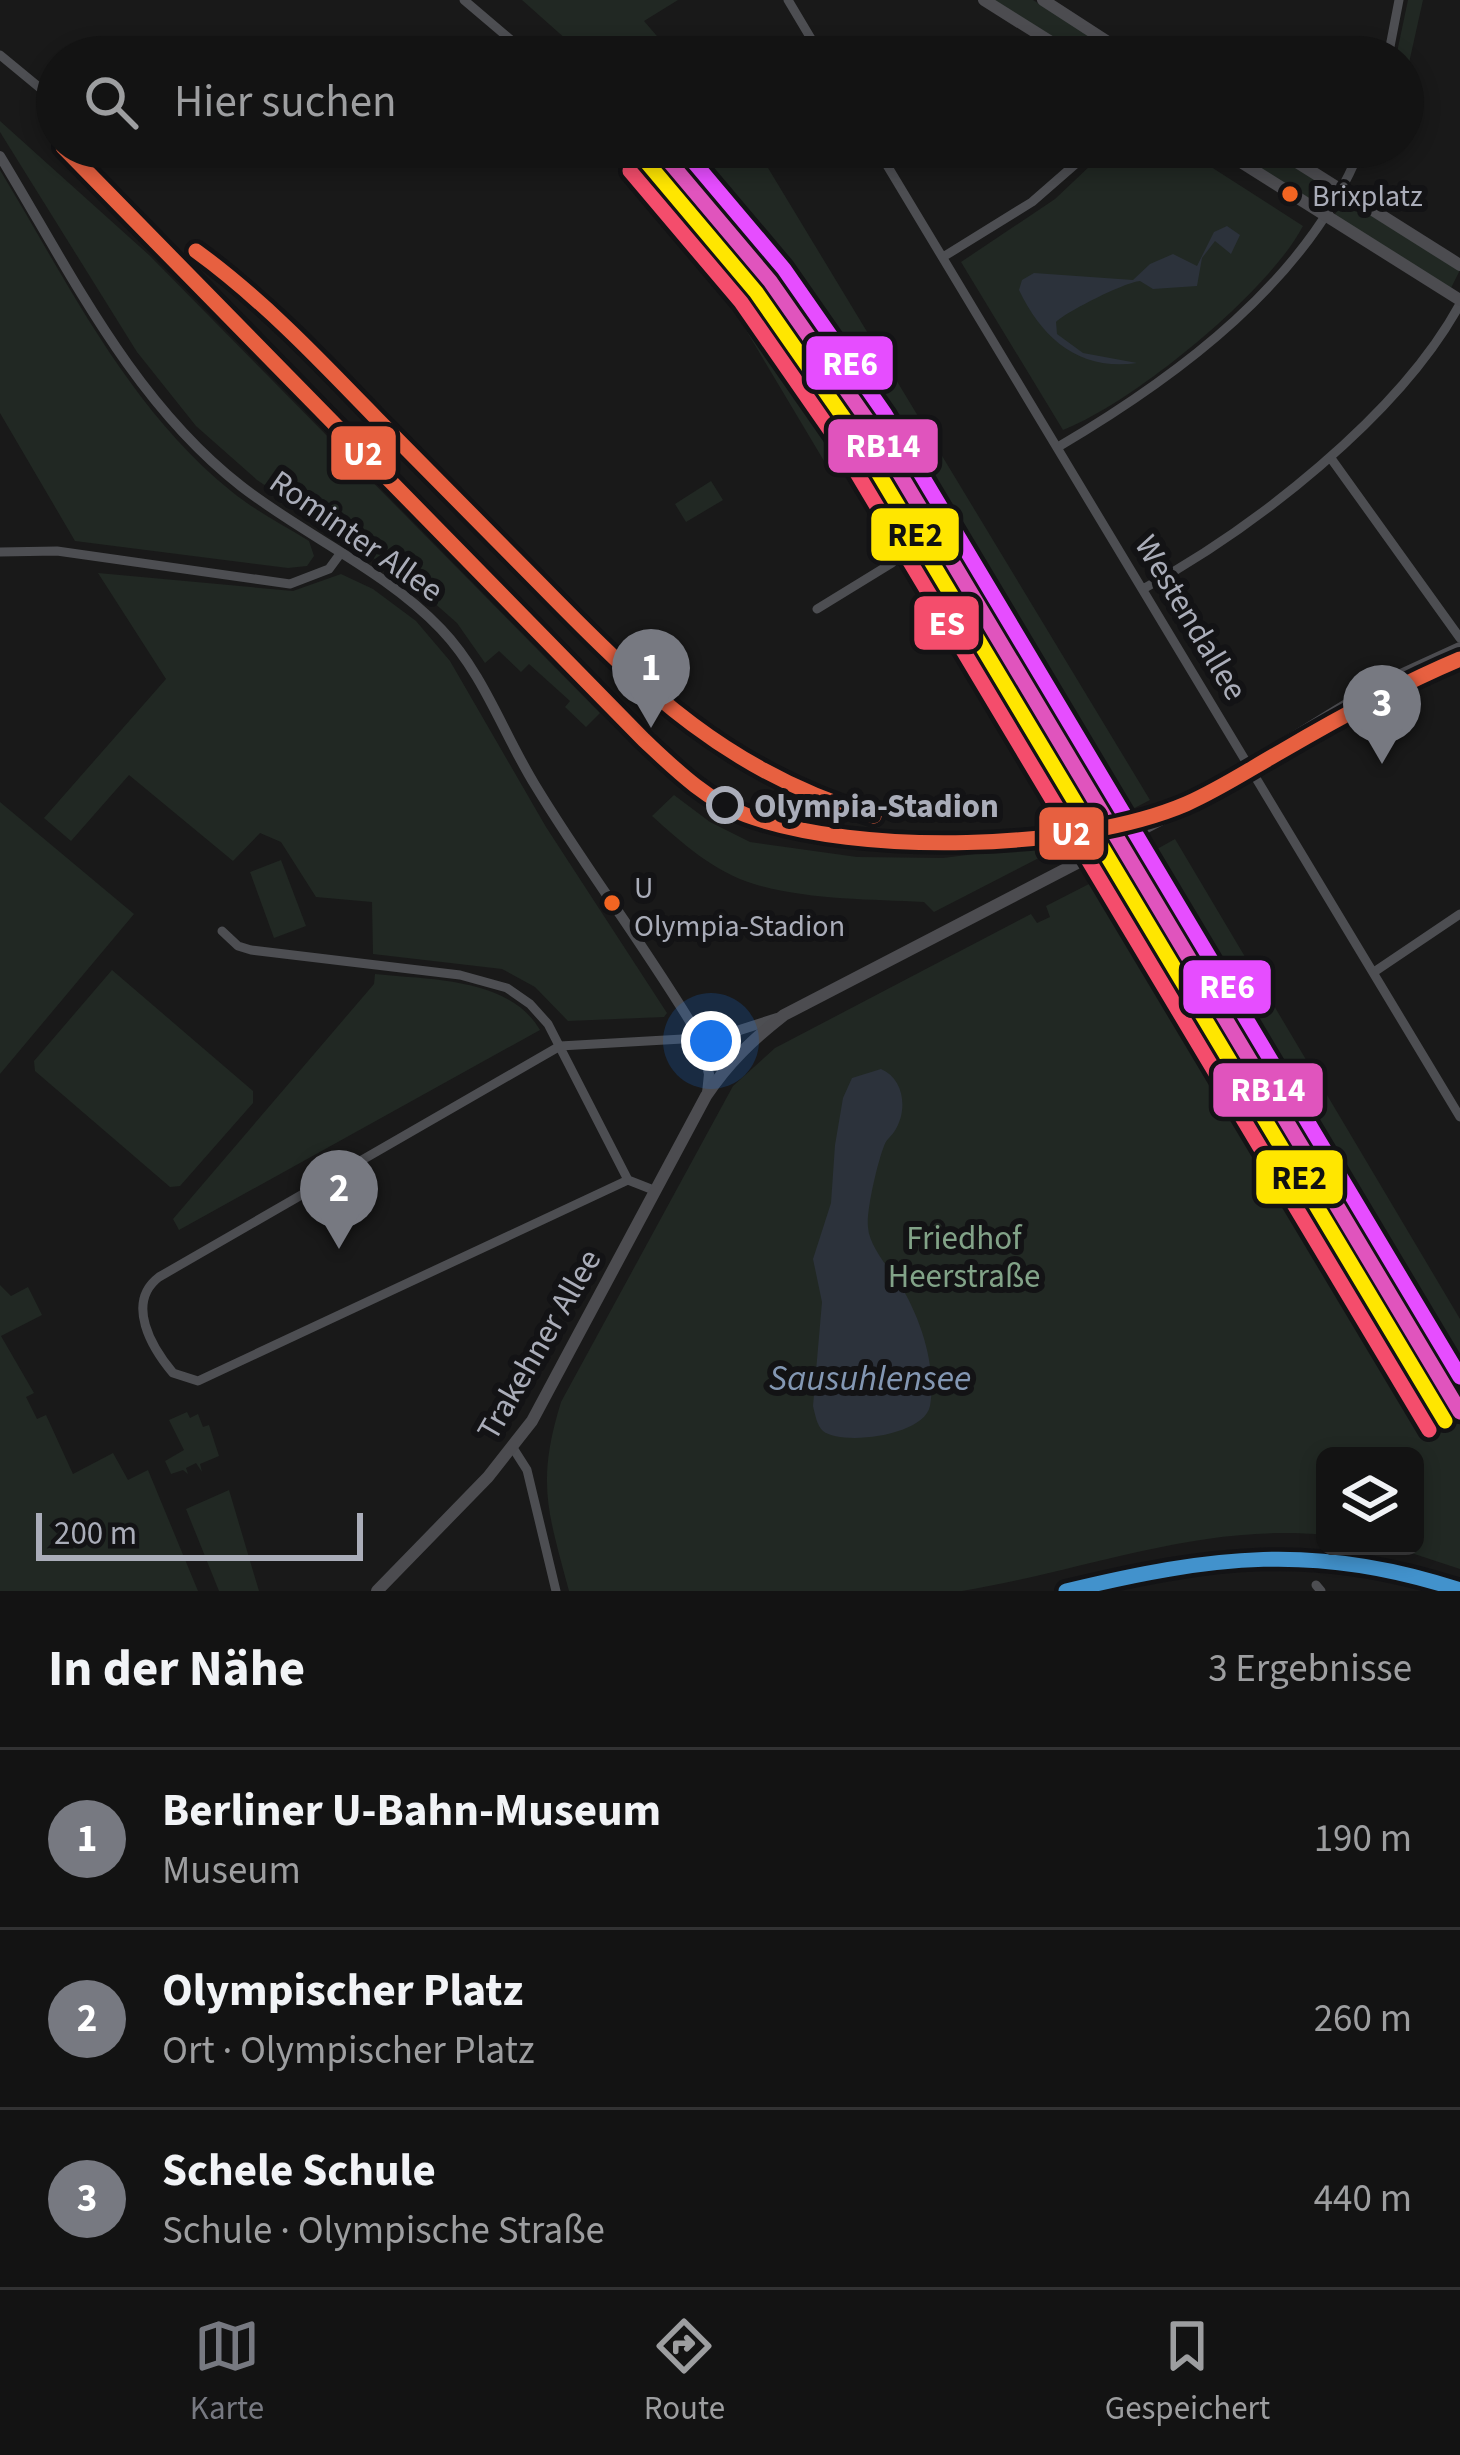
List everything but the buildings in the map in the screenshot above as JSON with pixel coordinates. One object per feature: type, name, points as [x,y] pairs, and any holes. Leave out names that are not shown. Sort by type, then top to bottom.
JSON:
[{"type":"main road","points":[[984,0],[1041,36]]},
{"type":"main road","points":[[1043,0],[1099,36]]},
{"type":"main road","points":[[1250,168],[1460,303]]},
{"type":"main road","points":[[1306,168],[1460,265]]},
{"type":"main road","name":"Trakehner Allee","points":[[377,1591],[513,1448],[548,1393],[706,1096],[730,1060],[784,1015],[1162,819],[1377,686],[1460,648]]},
{"type":"street","points":[[464,0],[506,36]]},
{"type":"street","points":[[788,0],[809,36]]},
{"type":"street","points":[[1392,36],[1400,0]]},
{"type":"street","points":[[0,55],[36,85]]},
{"type":"street","name":"Rominter Allee","points":[[0,156],[135,376],[165,412],[241,485],[412,602],[460,651],[557,820],[700,1038]]},
{"type":"street","points":[[653,168],[727,262],[897,547],[892,563],[817,609]]},
{"type":"street","name":"Westendallee","points":[[890,168],[947,255],[1460,1117]]},
{"type":"street","points":[[947,255],[1032,202],[1071,168]]},
{"type":"street","points":[[1058,447],[1140,398],[1210,344],[1312,232],[1343,191],[1352,168]]},
{"type":"street","points":[[1143,589],[1226,538],[1330,457],[1405,380],[1460,303]]},
{"type":"street","points":[[1330,457],[1460,638]]},
{"type":"street","points":[[0,552],[57,551],[290,584],[329,568],[340,554]]},
{"type":"street","points":[[1373,973],[1460,914]]},
{"type":"street","points":[[222,931],[238,946],[251,950],[460,975],[497,985],[530,1004],[560,1046],[628,1180],[656,1191]]},
{"type":"street","points":[[628,1180],[198,1381],[173,1373],[164,1363],[142,1310],[150,1284],[560,1046],[721,1036],[784,1015]]},
{"type":"street","points":[[700,1038],[709,1073],[706,1096]]},
{"type":"street","points":[[513,1448],[526,1470],[556,1591]]},
{"type":"green space","points":[[522,0],[678,0],[644,21],[657,36],[562,36]]},
{"type":"green space","points":[[990,0],[1033,0],[1090,36],[1047,36]]},
{"type":"green space","points":[[1408,0],[1423,0],[1415,36],[1400,36]]},
{"type":"green space","points":[[0,121],[36,153],[36,168],[52,168],[149,255],[600,713],[586,727],[565,707],[570,701],[529,664],[521,672],[499,651],[485,663],[457,623],[415,586],[257,480],[196,426],[137,352],[0,132]]},
{"type":"green space","points":[[694,168],[768,168],[1150,800],[1123,814],[916,468],[803,302]]},
{"type":"green space","name":"Brixplatz","points":[[1088,168],[1213,168],[1303,226],[1261,282],[1196,343],[1125,396],[1063,430],[961,262],[1055,199]]},
{"type":"green space","points":[[1256,168],[1300,168],[1322,182],[1309,202]]},
{"type":"green space","points":[[0,170],[130,382],[194,458],[231,491],[309,541],[314,556],[307,566],[288,568],[75,541],[0,413]]},
{"type":"green space","points":[[1346,200],[1460,270],[1450,290],[1337,219],[1335,214]]},
{"type":"green space","points":[[732,291],[839,466],[830,471],[725,295]]},
{"type":"green space","points":[[711,481],[723,500],[686,522],[675,504]]},
{"type":"green space","points":[[98,573],[293,591],[341,574],[373,589],[416,621],[450,661],[546,827],[667,1013],[664,1017],[568,1021],[535,987],[502,969],[373,954],[372,902],[316,897],[281,842],[260,833],[233,861],[129,775],[71,841],[44,818],[166,679]]},
{"type":"green space","points":[[674,795],[710,822],[750,842],[857,857],[943,858],[1070,842],[934,912],[924,902],[817,896],[739,879],[699,856],[652,816]]},
{"type":"green space","points":[[0,802],[134,914],[0,1074]]},
{"type":"green space","points":[[1175,839],[1460,1319],[1460,1360],[1150,853]]},
{"type":"green space","points":[[281,860],[306,926],[274,938],[250,872]]},
{"type":"green space","name":"Friedhof Heerstraße","points":[[1126,865],[1277,1130],[1460,1425],[1460,1569],[1417,1555],[1424,1555],[1424,1447],[1316,1447],[1316,1535],[1278,1533],[1187,1542],[962,1591],[569,1591],[555,1540],[547,1477],[561,1402],[733,1086],[775,1048],[1031,914],[1037,923],[1050,917],[1046,906]]},
{"type":"green space","points":[[112,970],[253,1091],[253,1103],[180,1186],[170,1187],[35,1071],[34,1061]]},
{"type":"green space","points":[[375,974],[443,980],[488,991],[509,1000],[540,1030],[179,1230],[173,1219],[374,984]]},
{"type":"green space","points":[[0,1285],[11,1296],[28,1287],[42,1315],[1,1336],[34,1393],[26,1397],[37,1419],[46,1415],[73,1474],[113,1453],[128,1480],[148,1470],[198,1591],[0,1591]]},
{"type":"green space","points":[[187,1412],[190,1418],[198,1414],[203,1427],[209,1425],[219,1456],[200,1464],[202,1472],[196,1463],[186,1468],[188,1474],[183,1470],[171,1474],[165,1461],[184,1450],[169,1420]]},
{"type":"green space","points":[[229,1490],[259,1591],[219,1591],[186,1509]]},
{"type":"water","points":[[1227,226],[1240,235],[1231,254],[1215,241],[1202,258],[1197,286],[1153,289],[1140,281],[1132,283],[1056,322],[1057,334],[1083,353],[1137,363],[1098,362],[1066,348],[1040,324],[1019,290],[1022,280],[1034,273],[1133,280],[1150,264],[1173,254],[1197,266],[1214,232]]},
{"type":"water","name":"Sausuhlensee","points":[[881,1069],[895,1080],[902,1106],[879,1163],[869,1234],[920,1326],[932,1391],[930,1406],[913,1425],[881,1435],[847,1438],[823,1431],[813,1406],[822,1302],[813,1259],[831,1203],[843,1098],[852,1078]]},
{"type":"transit line","name":"U2","points":[[84,168],[644,740],[704,792],[746,815],[847,837],[967,843],[1028,839],[1140,820],[1199,798],[1369,702],[1460,659]]},
{"type":"transit line","name":"RE2","points":[[652,168],[756,292],[855,434],[1445,1421]]},
{"type":"transit line","name":"RB14","points":[[675,168],[770,281],[870,424],[1460,1412]]},
{"type":"transit line","name":"RE6","points":[[699,168],[784,269],[885,414],[1460,1377]]},
{"type":"transit line","name":"ES","points":[[630,171],[741,302],[839,443],[1429,1430]]},
{"type":"transit line","name":"U2","points":[[196,251],[289,330],[654,694],[732,752],[775,777],[874,816]]},
{"type":"transit line","points":[[1066,1591],[1168,1569],[1263,1559],[1358,1565],[1460,1590]]},
{"type":"place","name":"Brixplatz","points":[[1290,194]]},
{"type":"place","name":"Berliner U-Bahn-Museum","points":[[651,728]]},
{"type":"place","name":"Schele Schule","points":[[1382,764]]},
{"type":"place","name":"Olympia-Stadion","points":[[725,805]]},
{"type":"place","name":"U Olympia-Stadion","points":[[612,903]]},
{"type":"place","name":"Olympischer Platz","points":[[339,1249]]}]
